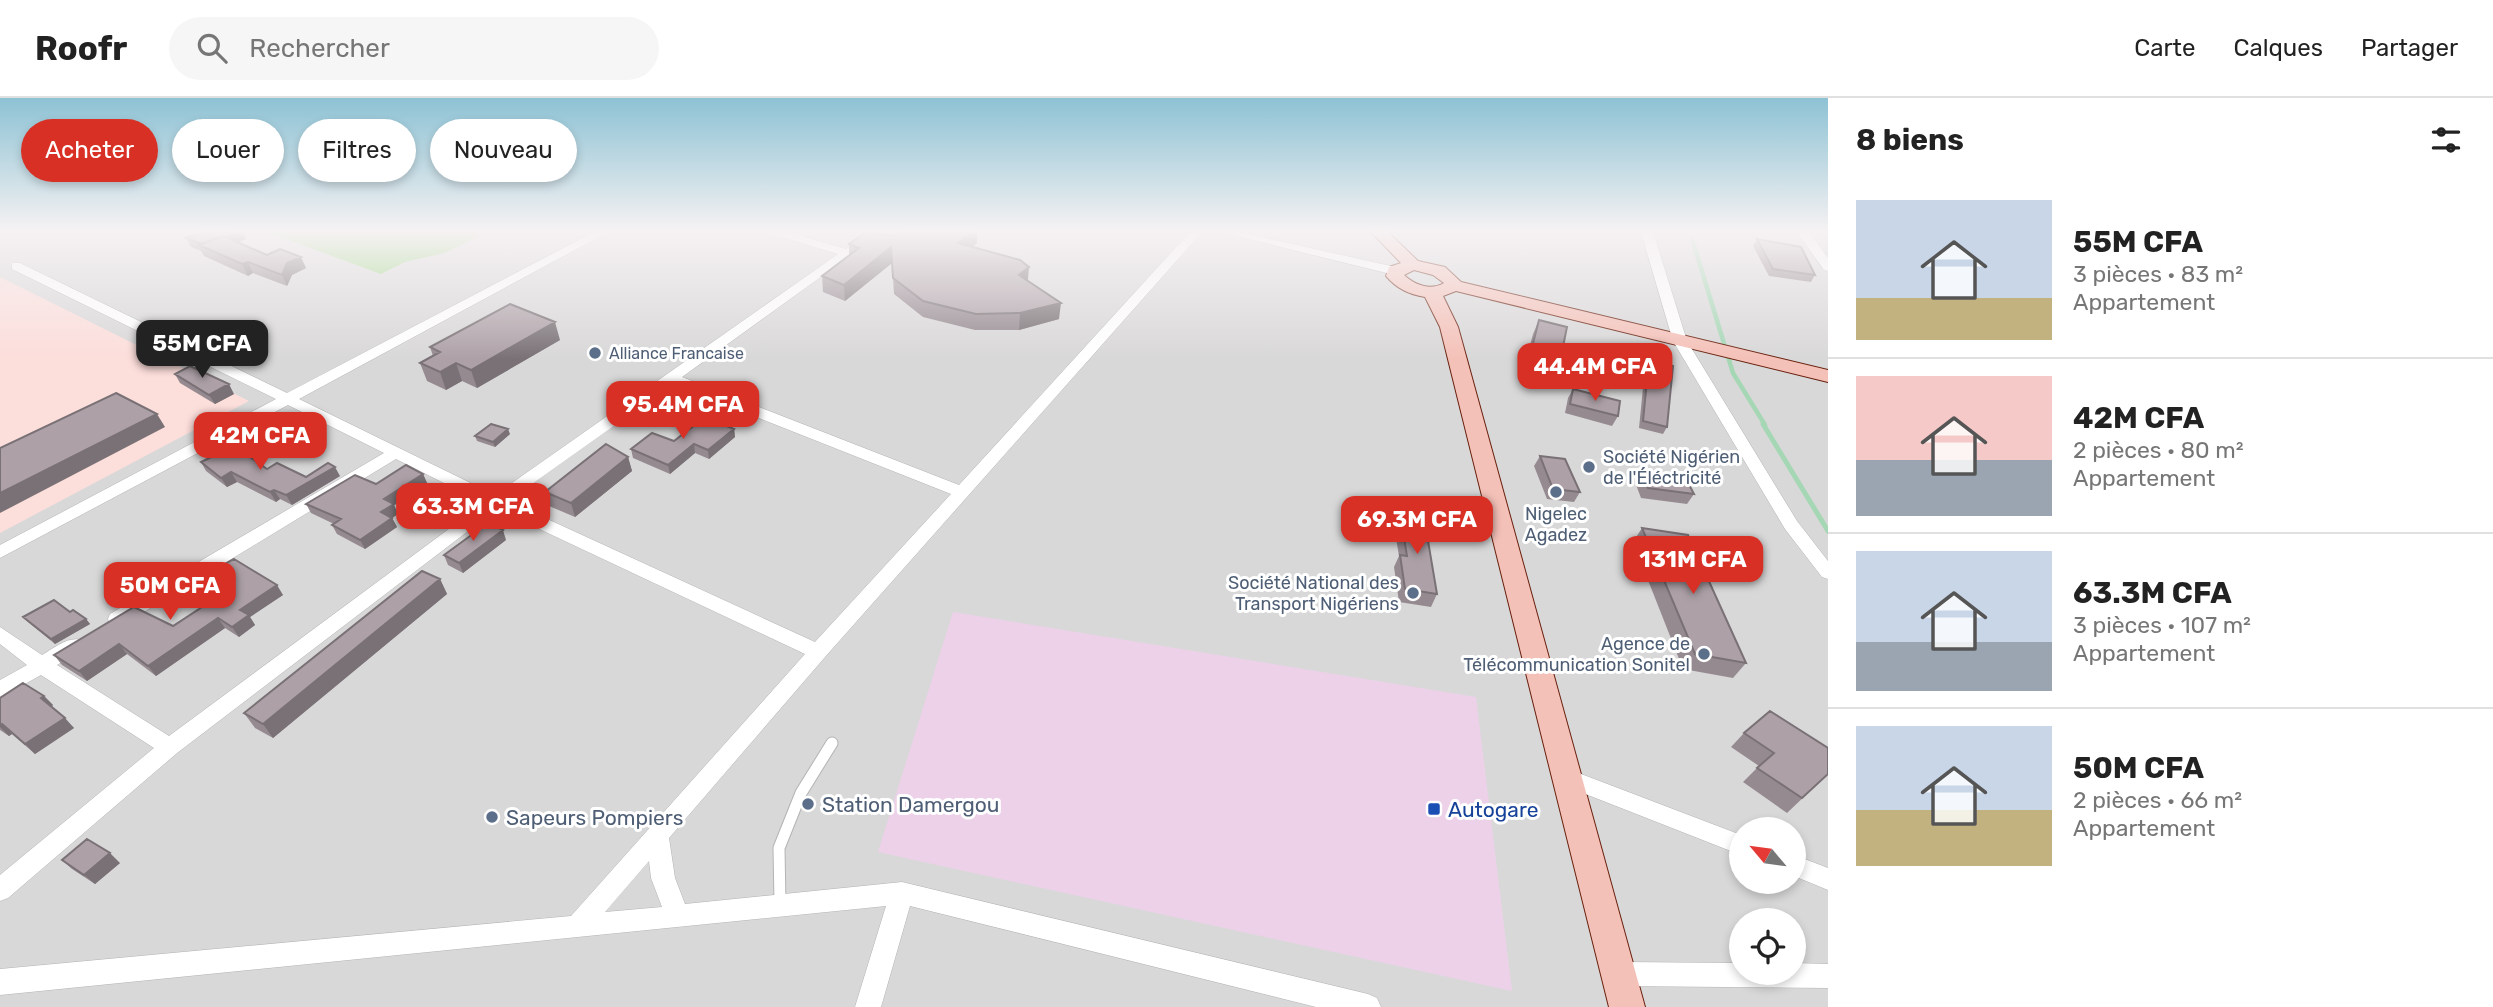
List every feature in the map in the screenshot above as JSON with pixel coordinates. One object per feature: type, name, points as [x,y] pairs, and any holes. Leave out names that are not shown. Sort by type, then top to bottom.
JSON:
[{"type":"main road","points":[[1395,274],[1409,287],[1442,289],[1828,376]]},
{"type":"main road","points":[[1442,289],[1452,280],[1444,274]]},
{"type":"main road","points":[[1442,289],[1449,327],[1627,1007]]},
{"type":"street","points":[[33,274],[496,502],[818,652]]},
{"type":"street","points":[[0,552],[522,274]]},
{"type":"street","points":[[0,890],[170,747],[496,502],[817,274]]},
{"type":"street","points":[[577,927],[818,652],[1158,274]]},
{"type":"street","points":[[1660,274],[1680,341],[1791,525],[1828,573]]},
{"type":"street","points":[[671,378],[961,492]]},
{"type":"street","points":[[0,690],[395,453]]},
{"type":"street","points":[[0,634],[41,665],[170,747]]},
{"type":"street","points":[[1568,778],[1729,840]]},
{"type":"street","points":[[657,835],[663,878],[678,917]]},
{"type":"street","points":[[1806,870],[1828,878]]},
{"type":"street","points":[[868,1007],[902,892]]},
{"type":"street","points":[[0,982],[678,917],[902,892],[1368,1007]]},
{"type":"street","points":[[1619,974],[1828,976]]},
{"type":"lane","points":[[780,906],[779,848],[801,793],[832,743]]},
{"type":"shaded area","points":[[0,274],[1828,274],[1828,1007],[0,1007]]},
{"type":"shaded area","points":[[0,277],[249,401],[0,533]]},
{"type":"shaded area","points":[[953,612],[1476,697],[1512,991],[878,852]]},
{"type":"building","points":[[824,274],[857,274],[844,285],[822,276]]},
{"type":"building","points":[[893,274],[1020,274],[1061,303],[1020,313],[976,314],[923,301],[893,278]]},
{"type":"building","points":[[510,304],[555,322],[471,370],[456,363],[440,372],[420,363],[440,352],[430,347]]},
{"type":"building","points":[[1539,320],[1567,327],[1558,371],[1528,363]]},
{"type":"building","points":[[1649,360],[1673,366],[1667,427],[1643,421]]},
{"type":"building","points":[[190,366],[229,384],[209,395],[175,374]]},
{"type":"building","points":[[1573,389],[1620,401],[1618,416],[1570,404]]},
{"type":"building","points":[[116,393],[157,414],[0,493],[0,448]]},
{"type":"building","points":[[705,417],[734,429],[708,450],[694,444],[668,465],[631,449],[652,433],[674,441]]},
{"type":"building","points":[[491,424],[508,429],[493,442],[475,436]]},
{"type":"building","points":[[606,444],[628,457],[571,503],[545,492]]},
{"type":"building","points":[[234,446],[267,469],[277,463],[306,477],[328,463],[335,467],[286,495],[274,490],[270,492],[231,472],[221,478],[201,462]]},
{"type":"building","points":[[1540,456],[1565,459],[1580,492],[1553,489]]},
{"type":"building","points":[[406,465],[423,474],[384,499],[394,504],[381,512],[392,518],[360,540],[332,525],[341,519],[306,504],[355,475],[376,484]]},
{"type":"building","points":[[1641,473],[1686,479],[1694,494],[1648,488]]},
{"type":"building","points":[[1400,513],[1424,517],[1437,594],[1405,589],[1400,555],[1407,556]]},
{"type":"building","points":[[488,523],[503,530],[459,563],[444,555]]},
{"type":"building","points":[[1642,528],[1688,535],[1746,663],[1695,654]]},
{"type":"building","points":[[234,559],[277,585],[240,610],[249,615],[232,627],[218,618],[148,666],[119,644],[79,671],[54,655],[134,607],[173,626],[231,588],[209,573]]},
{"type":"building","points":[[422,571],[440,579],[263,724],[244,713]]},
{"type":"building","points":[[54,600],[70,612],[73,610],[86,619],[51,639],[23,617]]},
{"type":"building","points":[[23,683],[44,696],[41,698],[65,718],[25,744],[0,725],[0,698]]},
{"type":"building","points":[[1770,711],[1828,748],[1828,774],[1802,798],[1757,768],[1774,753],[1744,733]]},
{"type":"building","points":[[87,839],[110,853],[84,875],[62,860]]},
{"type":"waterway","points":[[1703,274],[1733,373],[1765,425]]},
{"type":"waterway","points":[[1763,424],[1828,531]]},
{"type":"place","name":"Alliance Francaise","points":[[595,353]]},
{"type":"place","name":"Société Nigérien de l'Éléctricité","points":[[1589,467]]},
{"type":"place","name":"Nigelec Agadez","points":[[1556,492]]},
{"type":"place","name":"Société National des Transport Nigériens","points":[[1413,593]]},
{"type":"place","name":"Agence de Télécommunication Sonitel","points":[[1704,654]]},
{"type":"place","name":"Station Damergou","points":[[808,804]]},
{"type":"place","name":"Autogare","points":[[1434,809]]},
{"type":"place","name":"Sapeurs Pompiers","points":[[492,817]]}]
